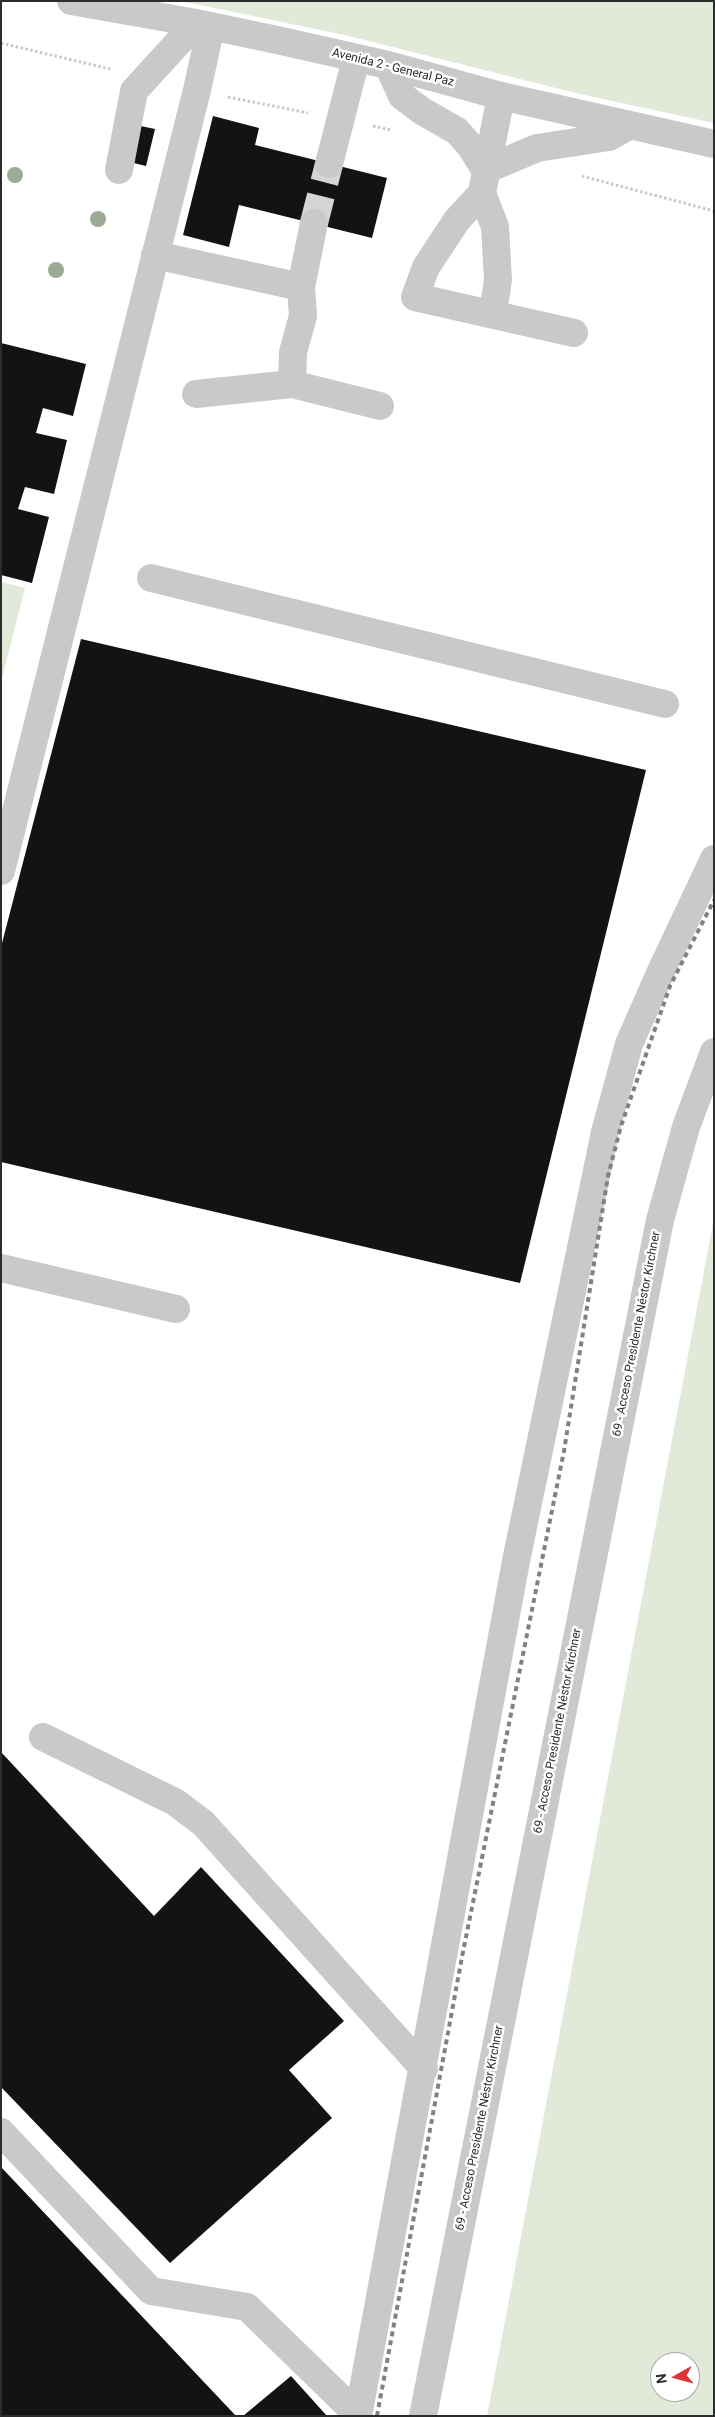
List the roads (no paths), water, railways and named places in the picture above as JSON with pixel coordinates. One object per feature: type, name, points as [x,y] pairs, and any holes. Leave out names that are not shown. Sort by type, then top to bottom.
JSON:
[{"type":"street","name":"Avenida 2 - General Paz","points":[[71,1],[204,25],[388,65],[501,96],[714,144]]},
{"type":"street","points":[[119,170],[134,91],[204,25]]},
{"type":"street","points":[[1,871],[155,254],[204,25]]},
{"type":"street","points":[[329,164],[356,58]]},
{"type":"street","points":[[388,65],[402,96],[422,111],[457,131],[471,147],[484,181],[495,227],[498,280],[493,313]]},
{"type":"street","points":[[501,96],[484,181],[426,267],[415,297],[493,313],[574,333]]},
{"type":"street","points":[[484,181],[537,148],[609,137],[629,126]]},
{"type":"street","points":[[292,384],[293,352],[303,316],[301,287],[314,223]]},
{"type":"street","points":[[155,254],[301,287]]},
{"type":"street","points":[[196,394],[292,384],[380,406]]},
{"type":"street","points":[[150,578],[665,704]]},
{"type":"street","points":[[358,2415],[424,2069],[516,1561],[606,1132],[629,1044],[662,968],[714,859]]},
{"type":"street","name":"69 - Acceso Presidente Néstor Kirchner","points":[[423,2416],[660,1220],[686,1127],[714,1052]]},
{"type":"street","points":[[1,1268],[176,1309]]},
{"type":"street","points":[[43,1737],[175,1802],[203,1823],[424,2069]]},
{"type":"street","points":[[1,2132],[151,2291],[247,2307],[358,2415]]},
{"type":"tunnel","points":[[314,223],[329,164]]},
{"type":"railway","points":[[377,2416],[462,1957],[564,1451],[608,1176],[621,1126],[670,986],[714,900]]}]
